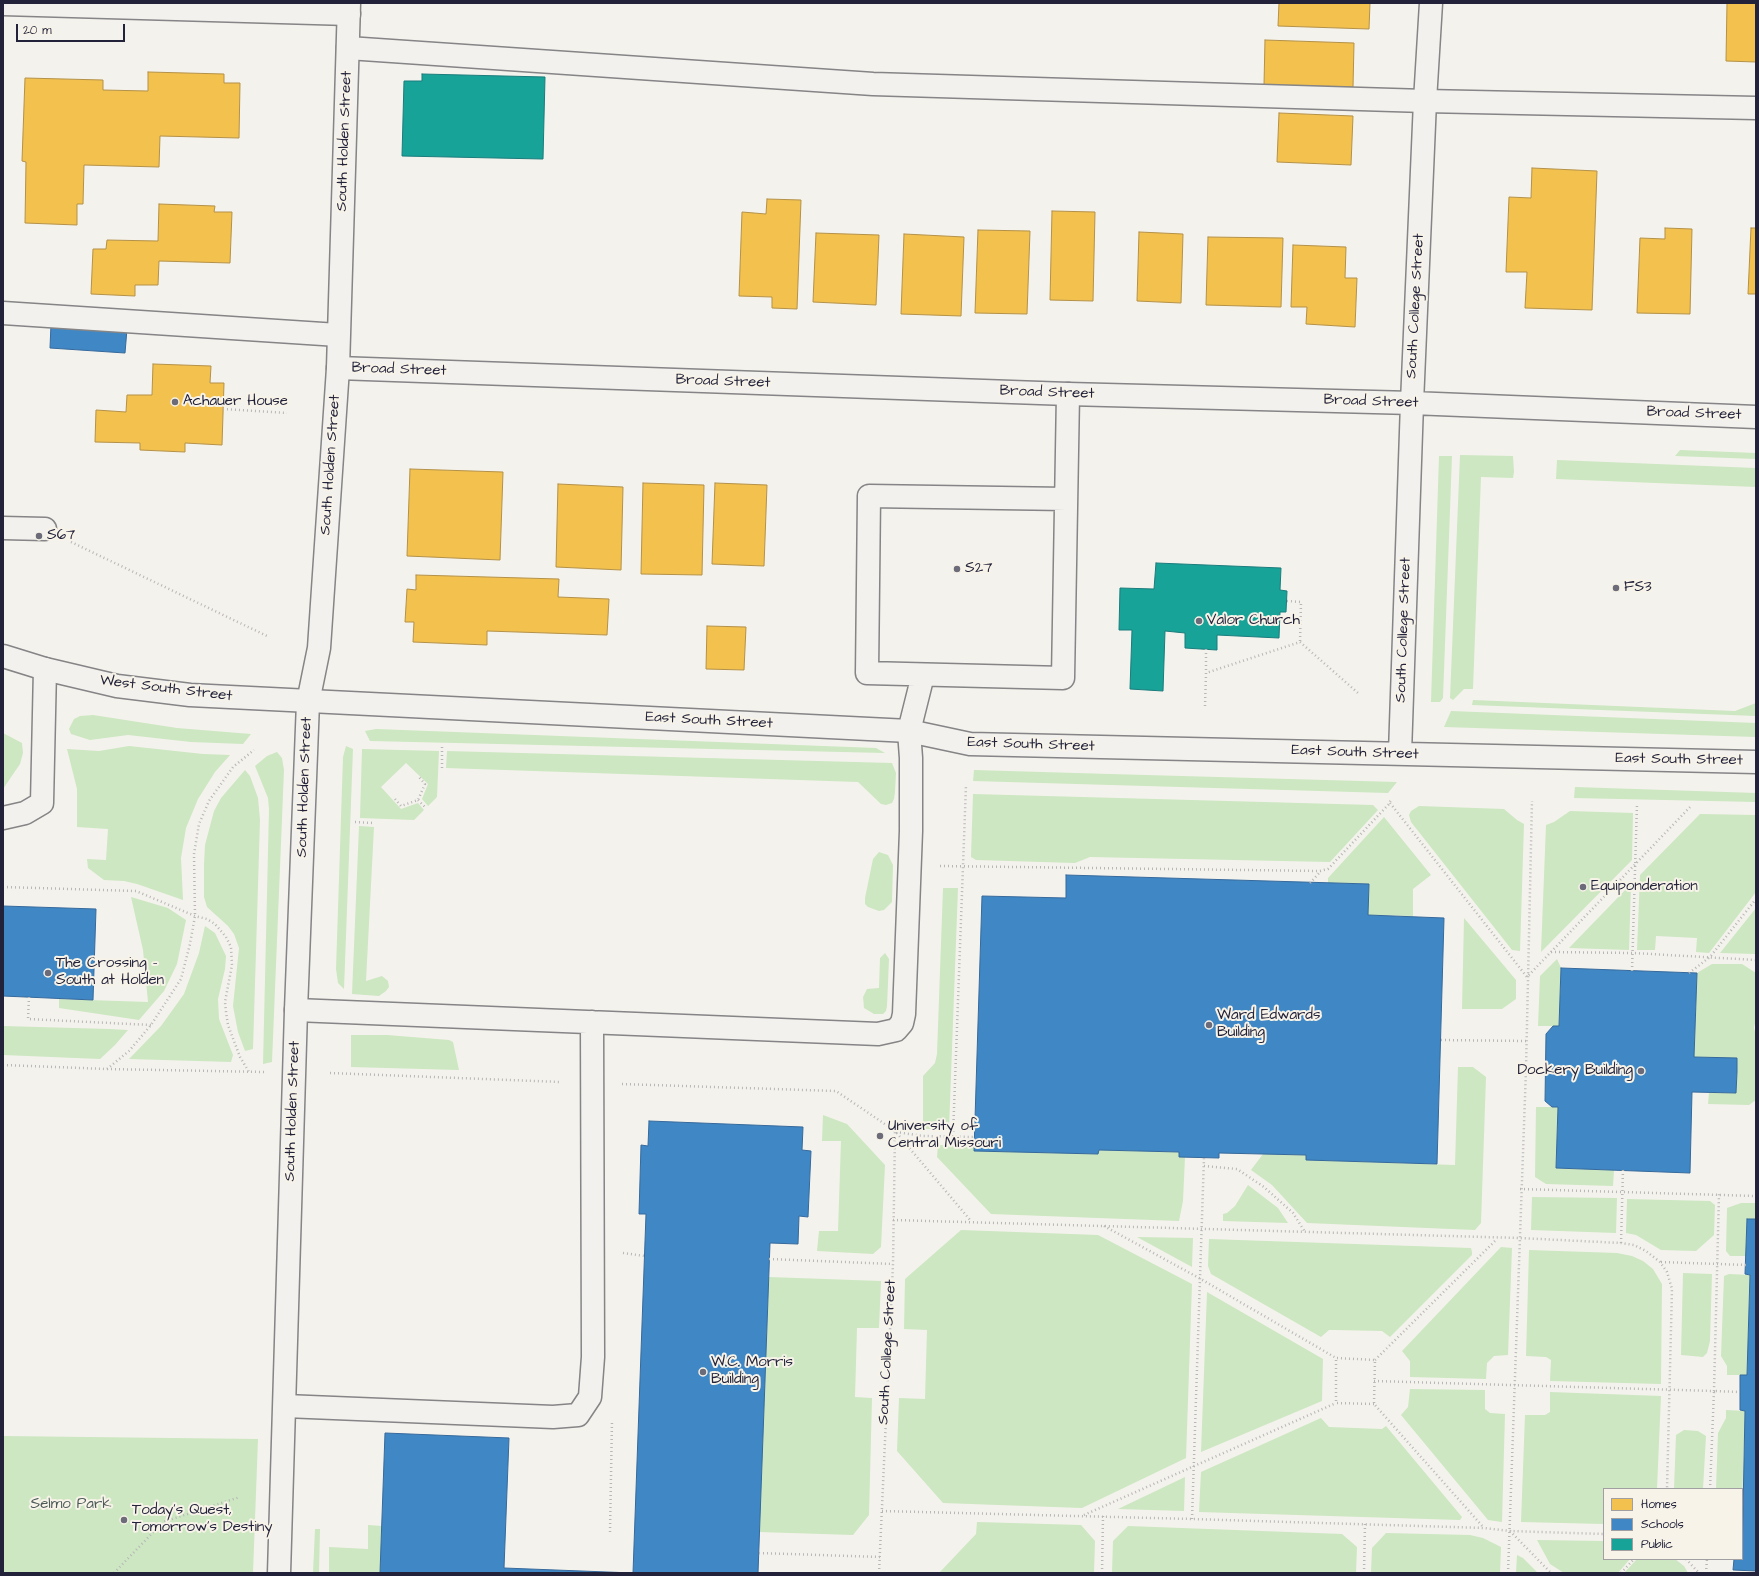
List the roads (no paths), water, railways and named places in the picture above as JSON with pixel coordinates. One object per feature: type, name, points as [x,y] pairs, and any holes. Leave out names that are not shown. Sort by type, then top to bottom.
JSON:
[{"type":"street","name":"South College Street","points":[[1400,754],[1412,403],[1425,101],[1431,3]]},
{"type":"street","points":[[3,4],[349,9]]},
{"type":"street","name":"South Holden Street","points":[[279,1573],[296,1010],[308,702],[319,648],[338,368],[349,9]]},
{"type":"street","points":[[348,48],[873,84],[1425,101],[1756,108]]},
{"type":"street","points":[[3,313],[338,335]]},
{"type":"street","name":"Broad Street","points":[[338,368],[1068,394],[1412,403],[1756,417]]},
{"type":"street","points":[[1066,499],[869,496],[867,673],[1063,678],[1068,394]]},
{"type":"street","points":[[3,528],[45,529]]},
{"type":"street","name":"West South Street","points":[[3,656],[45,669],[117,686],[190,696],[308,702]]},
{"type":"street","points":[[3,818],[25,813],[42,803],[45,669]]},
{"type":"street","points":[[296,1010],[878,1034],[896,1030],[902,1023],[904,1014],[911,758],[909,731],[923,675]]},
{"type":"street","name":"East South Street","points":[[308,702],[909,731],[970,744],[1756,762]]},
{"type":"street","points":[[284,1406],[553,1417],[578,1415],[590,1396],[593,1357],[592,1022]]},
{"type":"place","name":"Achauer House","points":[[175,402]]},
{"type":"place","name":"S67","points":[[39,536]]},
{"type":"place","name":"S27","points":[[957,569]]},
{"type":"place","name":"FS3","points":[[1616,588]]},
{"type":"place","name":"Valor Church","points":[[1199,621]]},
{"type":"place","name":"Equiponderation","points":[[1583,887]]},
{"type":"place","name":"The Crossing – South at Holden","points":[[48,973]]},
{"type":"place","name":"Ward Edwards Building","points":[[1209,1025]]},
{"type":"place","name":"Dockery Building","points":[[1641,1071]]},
{"type":"place","name":"University of Central Missouri","points":[[880,1136]]},
{"type":"place","name":"W.C. Morris Building","points":[[703,1372]]},
{"type":"place","name":"Today’s Quest, Tomorrow’s Destiny","points":[[124,1520]]},
{"type":"park label","name":"Selmo Park","points":[[71,1505]]}]
